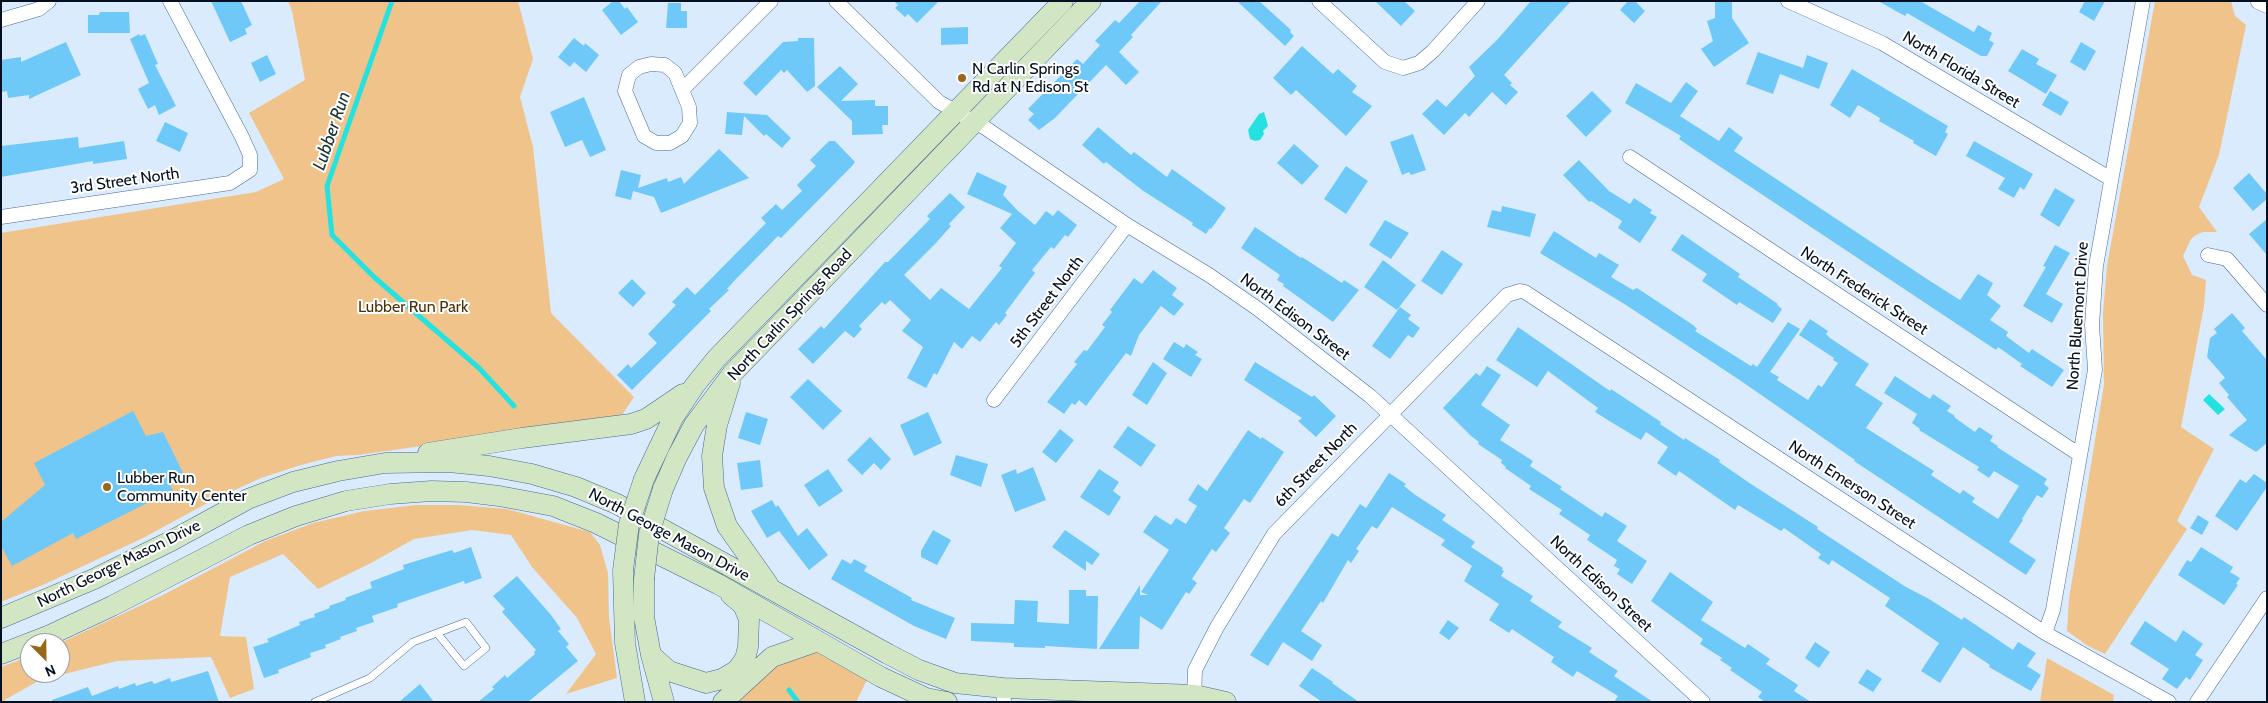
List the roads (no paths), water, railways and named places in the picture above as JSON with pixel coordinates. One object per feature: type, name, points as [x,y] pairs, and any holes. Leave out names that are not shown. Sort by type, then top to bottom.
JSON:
[{"type":"main road","name":"North Carlin Springs Road","points":[[636,702],[625,643],[623,570],[629,524],[644,479],[673,418],[695,385],[716,359],[1062,1]]},
{"type":"main road","name":"North Carlin Springs Road","points":[[664,702],[651,654],[644,617],[644,579],[649,534],[663,489],[694,425],[732,374],[1091,1]]},
{"type":"main road","points":[[732,374],[718,424],[712,456],[714,488],[727,526],[771,588]]},
{"type":"main road","points":[[385,463],[416,455],[522,438],[631,424],[646,419],[695,385]]},
{"type":"main road","name":"North George Mason Drive","points":[[1,618],[102,575],[171,542],[248,499],[293,482],[338,470],[385,463],[449,462],[490,466],[532,474],[576,487],[617,504],[919,670],[955,683],[1004,695],[1194,698],[1226,702]]},
{"type":"main road","name":"North George Mason Drive","points":[[1,654],[103,610],[249,535],[296,516],[346,501],[390,494],[466,492],[553,506],[596,523],[718,584],[881,677],[926,698],[947,702]]},
{"type":"main road","points":[[651,654],[669,671],[706,683],[722,679],[737,670],[745,659],[748,647],[749,619],[743,605],[718,584]]},
{"type":"main road","points":[[723,702],[772,656],[818,641]]},
{"type":"street","points":[[1,20],[39,9],[49,1]]},
{"type":"street","name":"3rd Street North","points":[[1,217],[230,183],[250,170],[250,155],[242,137],[170,1]]},
{"type":"street","points":[[682,90],[771,1]]},
{"type":"street","name":"North Edison Street","points":[[836,1],[939,102],[956,110],[1127,225],[1208,275],[1266,314],[1391,414],[1703,702]]},
{"type":"street","points":[[1319,1],[1384,62],[1403,68],[1419,63],[1433,51],[1478,1]]},
{"type":"street","name":"North Florida Street","points":[[1788,1],[1882,43],[2111,179]]},
{"type":"street","name":"North Bluemont Drive","points":[[2045,633],[2053,610],[2095,370],[2092,325],[2096,266],[2143,1]]},
{"type":"street","points":[[2258,2],[2267,6]]},
{"type":"street","points":[[651,64],[665,65],[675,73],[682,90],[689,108],[690,123],[682,136],[670,143],[656,143],[644,136],[625,91],[629,75],[639,67],[651,64]]},
{"type":"street","name":"North Frederick Street","points":[[1630,157],[2080,455]]},
{"type":"street","name":"5th Street North","points":[[994,400],[1127,225]]},
{"type":"street","points":[[2208,255],[2227,259],[2267,305]]},
{"type":"street","name":"6th Street North","points":[[1194,698],[1195,670],[1217,627],[1274,534],[1507,295],[1520,292]]},
{"type":"street","name":"North Emerson Street","points":[[1520,292],[1525,292],[2045,633],[2169,702]]},
{"type":"street","points":[[2196,702],[2267,598]]},
{"type":"lane","points":[[315,702],[370,678],[414,642],[437,633],[466,622],[486,648],[464,666],[437,633]]},
{"type":"waterway","name":"Lubber Run","points":[[392,1],[327,186],[332,235],[374,277],[479,368],[514,406]]},
{"type":"waterway","name":"Lubber Run","points":[[789,690],[798,702]]},
{"type":"place","name":"N Carlin Springs Rd at N Edison St","points":[[962,78]]},
{"type":"place","name":"Lubber Run Community Center","points":[[107,487]]},
{"type":"park label","name":"Lubber Run Park","points":[[413,307]]}]
